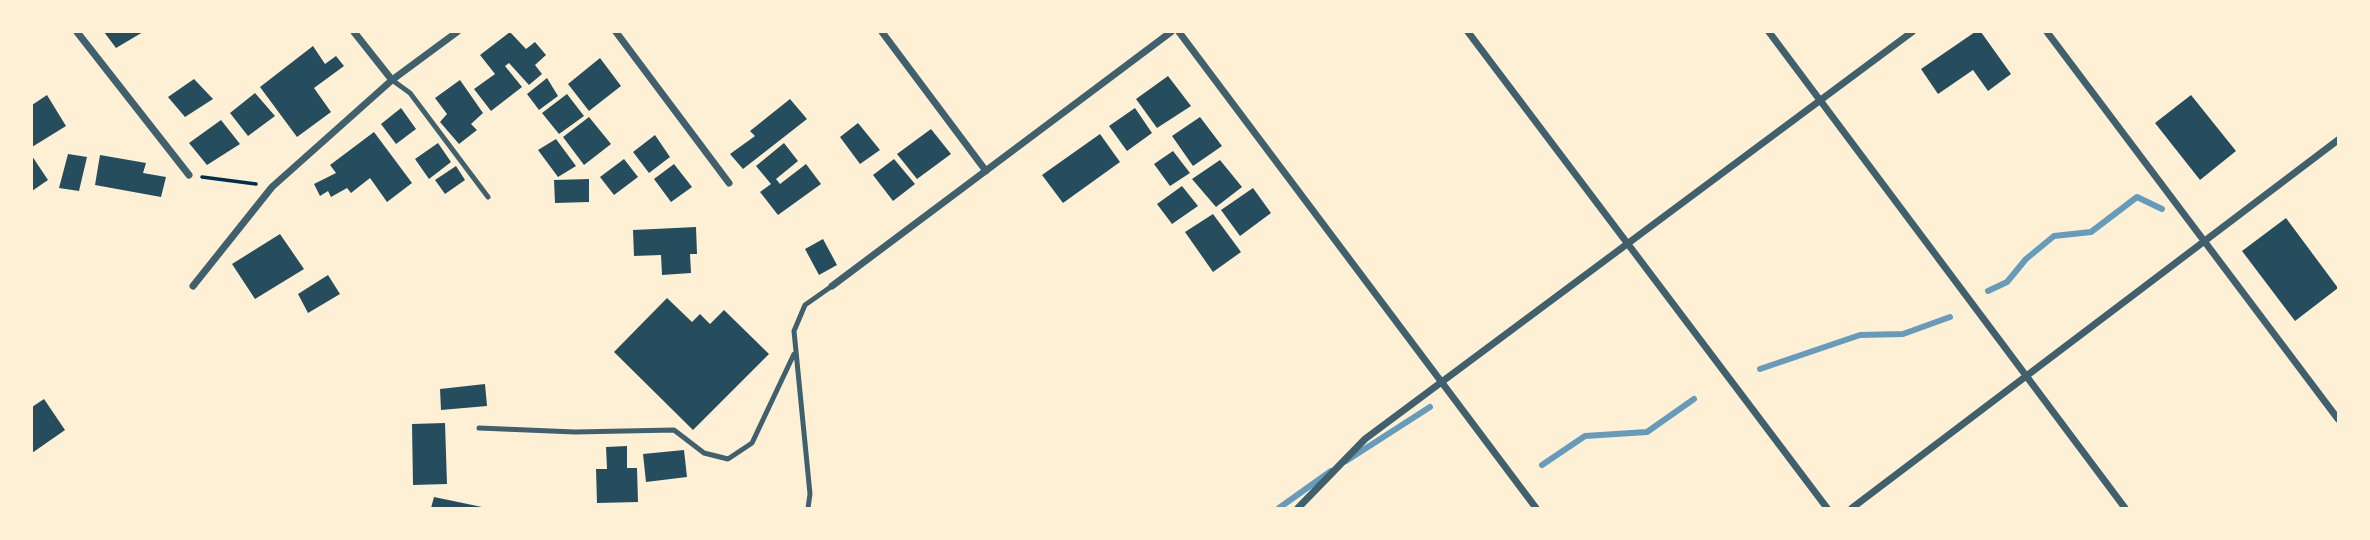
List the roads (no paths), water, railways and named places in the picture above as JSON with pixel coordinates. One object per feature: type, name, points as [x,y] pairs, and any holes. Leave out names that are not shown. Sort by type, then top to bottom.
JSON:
[{"type":"street","points":[[77,32],[189,175]]},
{"type":"street","points":[[354,32],[392,80]]},
{"type":"street","points":[[193,286],[272,187],[392,80],[457,32]]},
{"type":"street","points":[[616,32],[729,183]]},
{"type":"street","points":[[882,32],[986,171]]},
{"type":"street","points":[[832,286],[1171,32]]},
{"type":"street","points":[[1179,32],[1536,509]]},
{"type":"street","points":[[1468,32],[1827,509]]},
{"type":"street","points":[[1769,32],[2125,509]]},
{"type":"street","points":[[1298,509],[1365,439],[1912,32]]},
{"type":"street","points":[[2048,32],[2339,419]]},
{"type":"street","points":[[1852,509],[2339,140]]},
{"type":"lane","points":[[392,80],[410,93],[488,197]]},
{"type":"lane","points":[[808,509],[810,494],[794,354],[794,331],[806,305],[832,286]]},
{"type":"lane","points":[[479,428],[575,432],[674,430],[704,453],[728,459],[752,443],[794,354]]},
{"type":"waterway","points":[[1988,291],[2007,282],[2026,259],[2054,236],[2091,232],[2137,197],[2162,209]]},
{"type":"waterway","points":[[1760,369],[1860,335],[1903,334],[1950,317]]},
{"type":"waterway","points":[[1542,465],[1585,436],[1647,432],[1694,399]]},
{"type":"waterway","points":[[1346,461],[1430,407]]},
{"type":"waterway","points":[[1279,508],[1331,471]]}]
